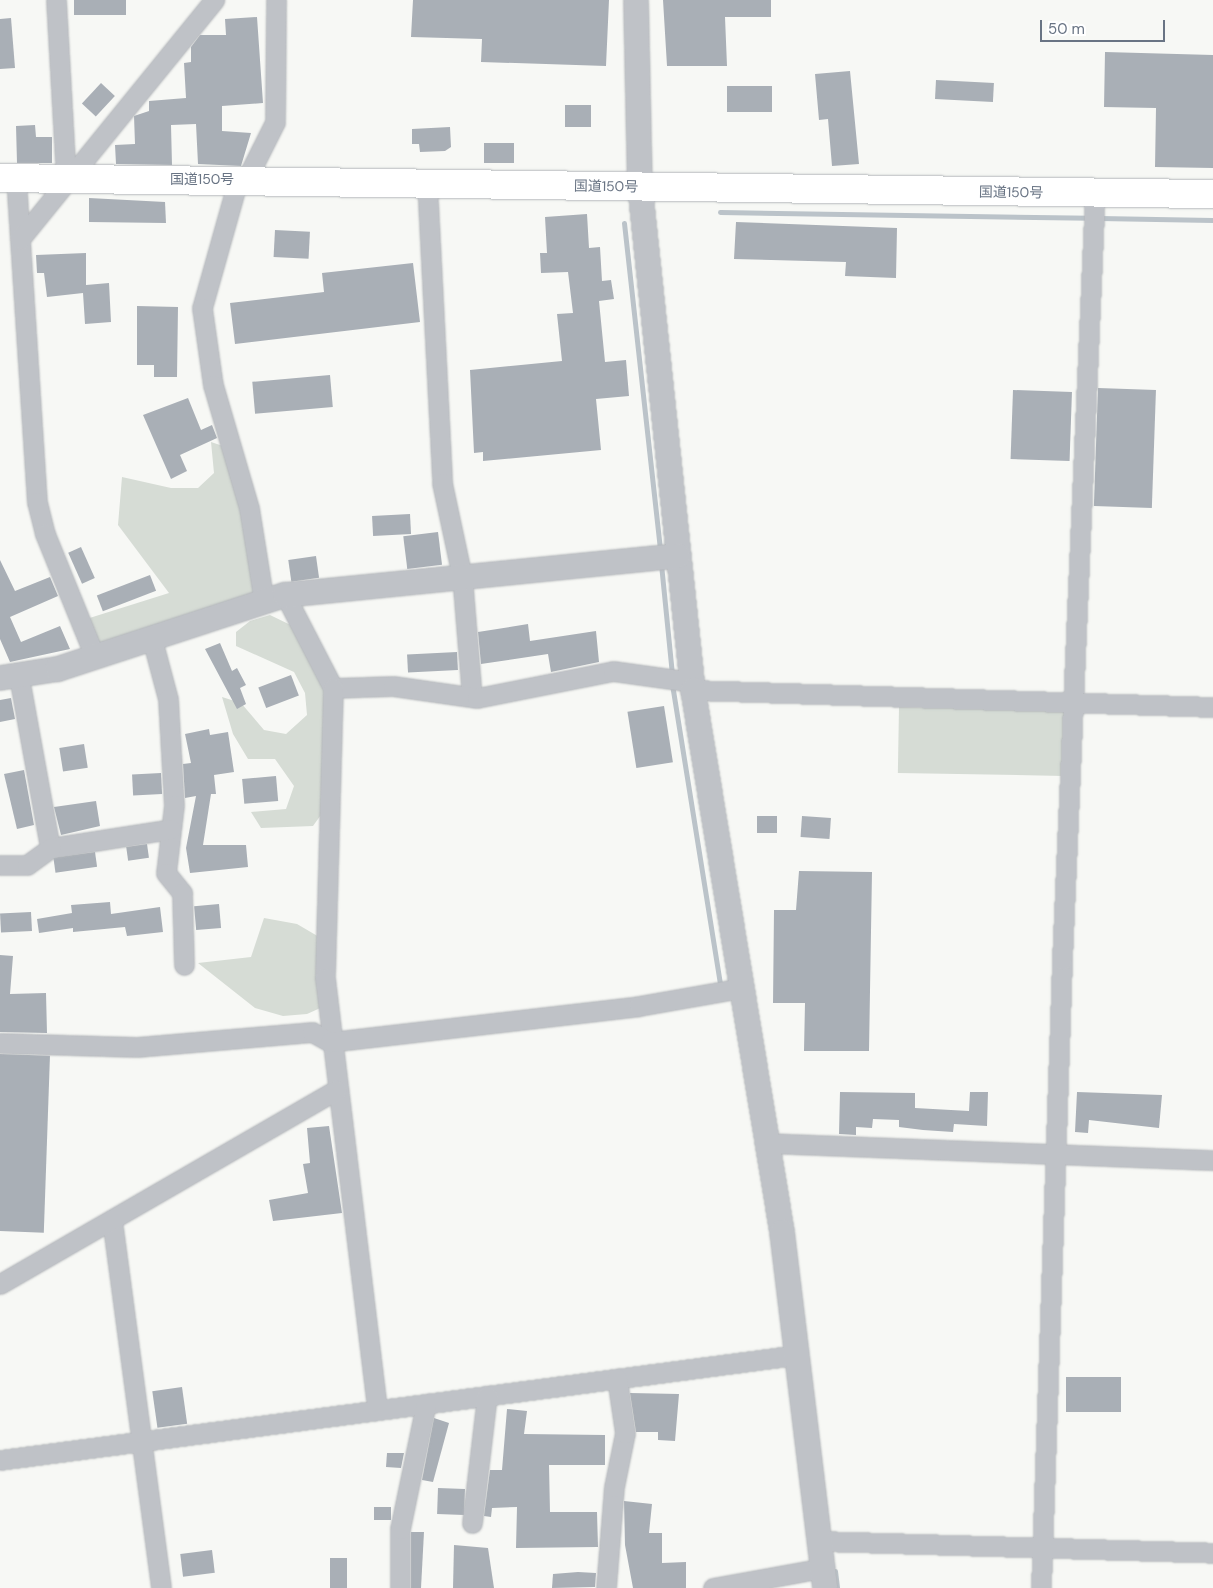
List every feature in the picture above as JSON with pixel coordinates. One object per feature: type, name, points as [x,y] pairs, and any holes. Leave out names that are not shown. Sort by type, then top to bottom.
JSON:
[{"type":"highway","name":"国道150号","points":[[8,178],[427,182],[640,187],[1213,194]]},
{"type":"street","points":[[56,0],[66,178]]},
{"type":"street","points":[[20,239],[66,178],[214,0]]},
{"type":"street","points":[[276,0],[275,122],[242,180],[202,308],[213,384],[275,599],[333,688],[325,978],[330,1042],[378,1410]]},
{"type":"street","points":[[636,0],[640,187],[692,686],[768,1143],[824,1578],[713,1588]]},
{"type":"street","points":[[8,178],[20,239],[37,502],[45,534],[95,657]]},
{"type":"street","points":[[427,182],[442,483],[462,576],[472,697]]},
{"type":"street","points":[[1041,1588],[1072,702],[1095,193]]},
{"type":"street","points":[[50,848],[9,677],[95,657],[275,599],[462,576],[678,556]]},
{"type":"street","points":[[152,639],[168,699],[171,829],[166,873],[182,893],[184,965]]},
{"type":"street","points":[[333,688],[393,686],[472,697],[514,694],[613,672],[692,686],[1213,707]]},
{"type":"street","points":[[0,865],[27,865],[50,848],[171,829]]},
{"type":"street","points":[[0,1043],[137,1047],[312,1032],[330,1042],[639,1006],[741,988]]},
{"type":"street","points":[[0,1284],[336,1090]]},
{"type":"street","points":[[768,1143],[1213,1160]]},
{"type":"street","points":[[112,1220],[161,1588]]},
{"type":"street","points":[[0,1460],[796,1355]]},
{"type":"street","points":[[606,1588],[614,1488],[625,1433],[617,1378]]},
{"type":"street","points":[[472,1523],[486,1396]]},
{"type":"street","points":[[400,1588],[400,1529],[426,1404]]},
{"type":"street","points":[[819,1541],[1043,1545],[1213,1553]]},
{"type":"shaded area","points":[[211,442],[232,449],[257,605],[95,657],[80,621],[169,593],[118,525],[122,477],[171,488],[198,488],[214,473]]},
{"type":"shaded area","points":[[270,615],[305,632],[333,688],[328,805],[313,826],[261,828],[251,812],[286,809],[294,786],[275,759],[248,759],[233,734],[222,697],[241,703],[264,730],[286,734],[307,715],[305,693],[294,672],[236,646],[236,632],[250,621]]},
{"type":"shaded area","points":[[899,707],[1065,710],[1064,776],[898,773]]},
{"type":"shaded area","points":[[264,918],[297,924],[326,941],[327,1005],[307,1014],[283,1016],[255,1008],[198,963],[251,957]]},
{"type":"building","points":[[74,0],[126,0],[126,15],[74,15]]},
{"type":"building","points":[[413,0],[609,0],[606,66],[481,62],[482,39],[411,37]]},
{"type":"building","points":[[663,0],[771,0],[771,17],[725,17],[727,66],[667,66]]},
{"type":"building","points":[[257,17],[263,103],[222,106],[222,131],[251,133],[241,166],[198,164],[196,124],[171,125],[172,165],[116,164],[115,145],[135,144],[134,116],[149,111],[149,101],[186,98],[184,63],[191,62],[191,47],[200,35],[226,35],[225,19]]},
{"type":"building","points":[[11,18],[15,68],[0,69],[0,19]]},
{"type":"building","points":[[1105,52],[1213,55],[1213,168],[1155,167],[1156,108],[1104,107]]},
{"type":"building","points":[[850,71],[859,164],[832,166],[828,119],[819,120],[815,74]]},
{"type":"building","points":[[936,80],[994,83],[993,102],[935,99]]},
{"type":"building","points":[[101,83],[115,96],[96,116],[82,103]]},
{"type":"building","points":[[727,86],[772,86],[772,112],[727,112]]},
{"type":"building","points":[[565,105],[591,105],[591,127],[565,127]]},
{"type":"building","points":[[35,125],[36,137],[52,137],[52,163],[17,163],[16,126]]},
{"type":"building","points":[[450,127],[451,147],[445,151],[420,152],[419,144],[412,144],[412,129]]},
{"type":"building","points":[[484,143],[514,143],[514,163],[484,163]]},
{"type":"building","points":[[89,198],[165,202],[166,223],[89,222]]},
{"type":"building","points":[[587,214],[589,248],[600,247],[602,281],[611,280],[614,299],[599,301],[605,362],[626,360],[629,396],[596,399],[601,450],[483,461],[483,452],[474,453],[470,370],[562,361],[557,314],[573,313],[568,272],[541,273],[540,253],[547,253],[545,217]]},
{"type":"building","points":[[736,222],[897,228],[896,278],[845,276],[846,262],[734,259]]},
{"type":"building","points":[[275,230],[310,232],[309,259],[274,257]]},
{"type":"building","points":[[86,253],[86,285],[109,283],[111,322],[85,324],[83,293],[47,297],[44,273],[37,273],[36,255]]},
{"type":"building","points":[[413,263],[420,322],[235,344],[230,303],[324,292],[322,273]]},
{"type":"building","points":[[137,306],[178,307],[177,377],[154,377],[154,365],[137,365]]},
{"type":"building","points":[[330,375],[333,407],[255,414],[252,382]]},
{"type":"building","points":[[1098,388],[1156,390],[1152,508],[1094,506]]},
{"type":"building","points":[[1013,390],[1072,392],[1070,461],[1011,459]]},
{"type":"building","points":[[188,398],[201,430],[212,425],[217,438],[180,455],[187,471],[171,479],[143,415]]},
{"type":"building","points":[[410,514],[411,534],[373,536],[372,516]]},
{"type":"building","points":[[438,532],[442,565],[407,569],[403,536]]},
{"type":"building","points":[[81,547],[95,578],[82,584],[68,553]]},
{"type":"building","points":[[316,556],[319,578],[291,582],[288,560]]},
{"type":"building","points":[[0,560],[15,591],[50,577],[58,596],[10,617],[21,642],[60,626],[70,649],[10,662],[0,639]]},
{"type":"building","points":[[150,575],[156,591],[103,611],[97,595]]},
{"type":"building","points":[[528,624],[530,641],[596,631],[599,662],[551,672],[548,654],[481,664],[478,632]]},
{"type":"building","points":[[220,643],[232,671],[237,668],[246,685],[240,688],[246,704],[237,709],[205,649]]},
{"type":"building","points":[[457,652],[458,670],[408,673],[407,655]]},
{"type":"building","points":[[291,675],[299,696],[266,708],[258,688]]},
{"type":"building","points":[[11,698],[15,719],[0,722],[0,700]]},
{"type":"building","points":[[664,706],[673,762],[636,768],[627,712]]},
{"type":"building","points":[[209,729],[210,735],[228,732],[234,772],[214,775],[216,794],[211,794],[203,845],[246,845],[248,867],[190,873],[186,848],[196,796],[185,798],[183,764],[191,763],[185,734]]},
{"type":"building","points":[[84,744],[88,768],[63,772],[59,748]]},
{"type":"building","points":[[24,770],[34,825],[17,829],[4,774]]},
{"type":"building","points":[[161,773],[162,794],[133,795],[132,775]]},
{"type":"building","points":[[276,776],[278,801],[244,804],[242,779]]},
{"type":"building","points":[[96,801],[100,826],[61,835],[54,807]]},
{"type":"building","points":[[757,816],[777,816],[777,833],[757,833]]},
{"type":"building","points":[[802,816],[831,818],[829,839],[801,837]]},
{"type":"building","points":[[147,844],[149,858],[128,861],[126,847]]},
{"type":"building","points":[[95,852],[97,867],[55,873],[53,858]]},
{"type":"building","points":[[799,871],[872,872],[869,1051],[804,1051],[805,1003],[773,1003],[774,910],[796,910]]},
{"type":"building","points":[[110,902],[111,914],[160,907],[163,932],[127,936],[125,927],[73,932],[73,928],[39,933],[37,919],[72,913],[71,905]]},
{"type":"building","points":[[219,904],[221,928],[196,930],[194,906]]},
{"type":"building","points":[[31,912],[32,931],[1,933],[0,914]]},
{"type":"building","points":[[0,955],[13,956],[10,994],[46,993],[47,1033],[0,1032]]},
{"type":"building","points":[[0,1054],[50,1056],[44,1233],[0,1231]]},
{"type":"building","points":[[840,1092],[915,1093],[915,1108],[969,1111],[970,1092],[988,1092],[987,1126],[954,1124],[953,1132],[899,1127],[899,1120],[873,1119],[872,1128],[856,1127],[856,1135],[839,1134]]},
{"type":"building","points":[[1077,1092],[1162,1095],[1159,1128],[1089,1120],[1088,1133],[1075,1132]]},
{"type":"building","points":[[329,1126],[342,1213],[273,1221],[269,1200],[308,1193],[303,1164],[310,1163],[307,1128]]},
{"type":"building","points":[[1066,1377],[1121,1377],[1121,1412],[1066,1412]]},
{"type":"building","points":[[182,1387],[187,1424],[157,1428],[152,1391]]},
{"type":"building","points":[[630,1393],[679,1394],[675,1441],[658,1440],[658,1432],[636,1432]]},
{"type":"building","points":[[507,1409],[527,1411],[524,1434],[605,1435],[605,1465],[549,1465],[550,1512],[597,1512],[598,1547],[516,1548],[517,1507],[492,1508],[491,1517],[484,1516],[490,1470],[502,1470]]},
{"type":"building","points":[[434,1418],[449,1423],[433,1482],[422,1480]]},
{"type":"building","points":[[387,1453],[404,1453],[401,1468],[386,1467]]},
{"type":"building","points":[[438,1488],[465,1489],[464,1515],[437,1514]]},
{"type":"building","points":[[624,1501],[652,1504],[649,1533],[662,1533],[662,1563],[686,1562],[686,1588],[633,1588],[625,1545]]},
{"type":"building","points":[[374,1507],[391,1507],[391,1520],[374,1520]]},
{"type":"building","points":[[411,1532],[424,1532],[421,1588],[411,1588]]},
{"type":"building","points":[[454,1545],[488,1548],[494,1588],[453,1588]]},
{"type":"building","points":[[212,1550],[215,1573],[183,1577],[180,1554]]},
{"type":"building","points":[[330,1558],[347,1558],[347,1588],[330,1588]]},
{"type":"building","points":[[596,1573],[595,1587],[552,1588],[553,1574]]},
{"type":"waterway","points":[[720,212],[1090,218]]},
{"type":"waterway","points":[[1099,218],[1213,220]]},
{"type":"waterway","points":[[624,223],[660,551]]},
{"type":"waterway","points":[[661,564],[672,675]]},
{"type":"waterway","points":[[672,684],[720,984],[725,986]]},
{"type":"waterway","points":[[835,1571],[837,1588]]}]
